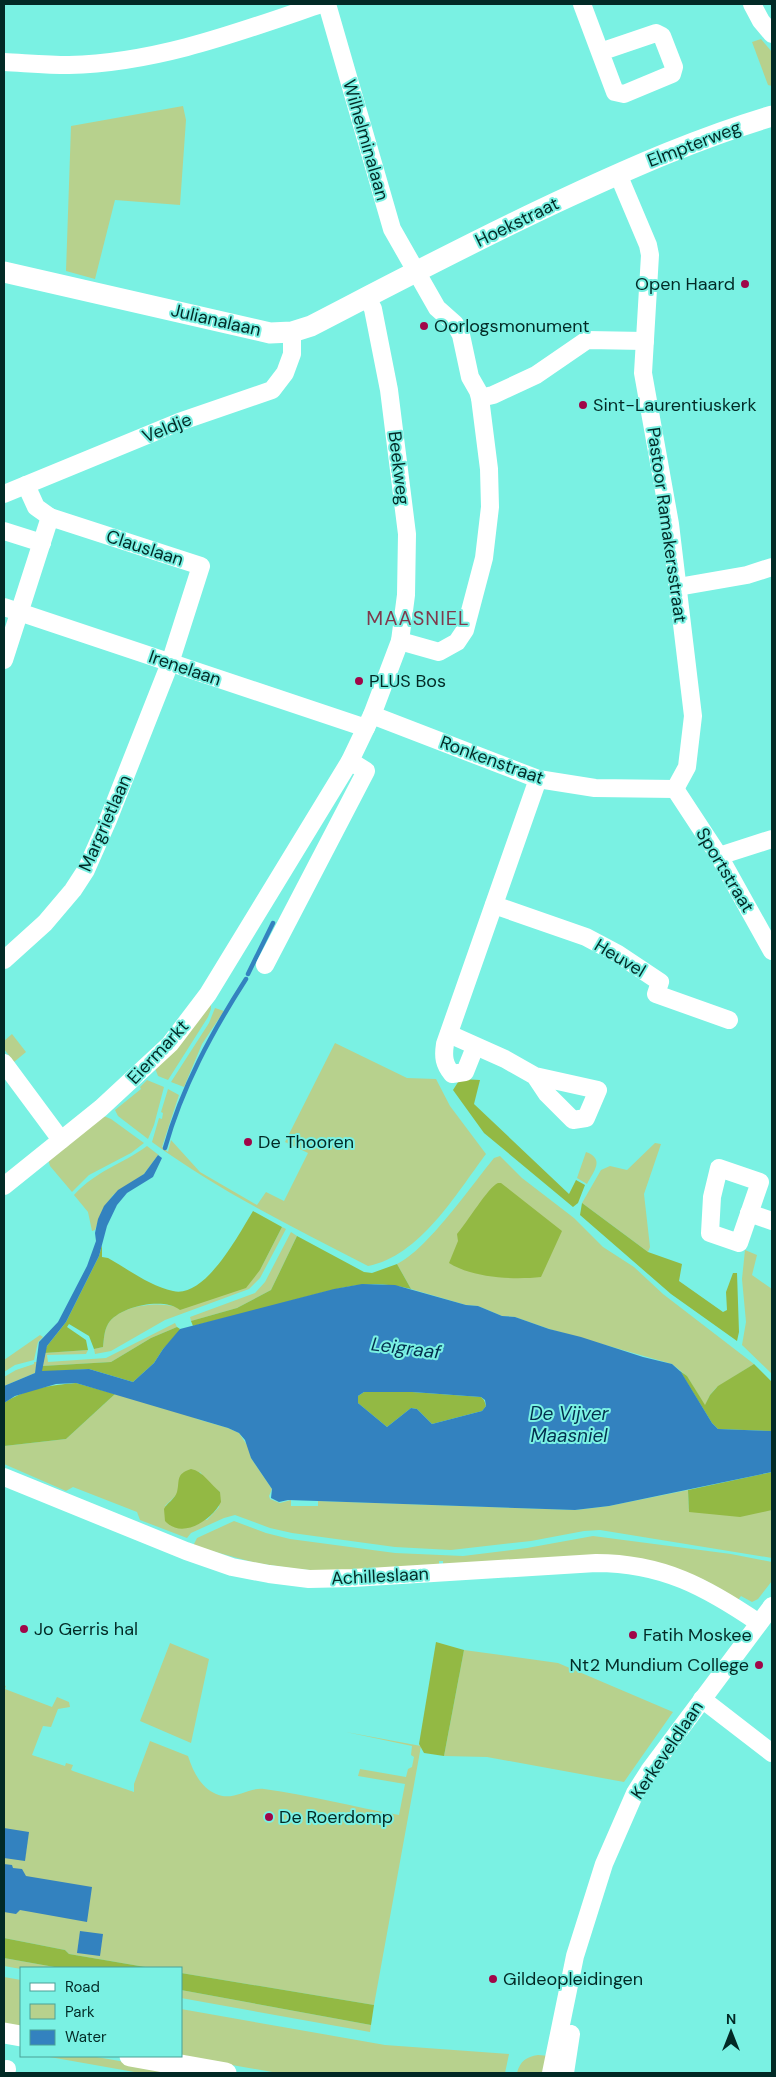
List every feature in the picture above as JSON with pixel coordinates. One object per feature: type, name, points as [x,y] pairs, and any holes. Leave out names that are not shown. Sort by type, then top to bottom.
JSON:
[{"type":"street","points":[[4,62],[69,65],[128,60],[210,42],[321,4]]},
{"type":"street","name":"Wilhelminalaan","points":[[327,4],[392,229],[437,308],[456,324],[470,377],[480,398],[488,469],[490,508],[484,558],[466,630],[457,642],[440,652],[400,641]]},
{"type":"street","points":[[582,4],[600,52]]},
{"type":"street","points":[[752,4],[772,34]]},
{"type":"street","name":"Elmpterweg","points":[[618,174],[702,139],[772,116]]},
{"type":"street","name":"Hoekstraat","points":[[417,271],[506,225],[618,174]]},
{"type":"street","name":"Pastoor Ramakersstraat","points":[[618,174],[648,245],[650,255],[643,374],[670,524],[693,716],[686,767],[675,789]]},
{"type":"street","name":"Julianalaan","points":[[4,272],[270,332],[292,332],[312,326],[417,271]]},
{"type":"street","name":"Beekweg","points":[[367,297],[373,310],[389,390],[407,534],[406,595],[400,641],[369,722]]},
{"type":"street","name":"Veldje","points":[[4,494],[179,422],[272,390],[285,373],[292,354],[292,332]]},
{"type":"street","points":[[480,398],[494,395],[536,375],[587,340],[645,341]]},
{"type":"street","name":"Clauslaan","points":[[26,485],[36,507],[50,517],[201,566],[170,663]]},
{"type":"street","points":[[4,660],[12,609],[42,543],[50,517]]},
{"type":"street","points":[[4,531],[42,543]]},
{"type":"street","points":[[678,587],[747,575],[772,566]]},
{"type":"street","name":"Irenelaan","points":[[12,609],[170,663],[369,722]]},
{"type":"street","name":"Margrietlaan","points":[[4,960],[45,923],[73,890],[86,870],[108,820],[170,663]]},
{"type":"street","name":"Ronkenstraat","points":[[369,722],[538,779],[595,788],[675,789]]},
{"type":"street","name":"Eiermarkt","points":[[4,1186],[136,1077],[170,1044],[208,994],[350,761],[369,722]]},
{"type":"street","points":[[265,965],[366,771],[350,761]]},
{"type":"street","points":[[475,1047],[465,1072],[452,1074],[443,1056],[449,1034],[538,779]]},
{"type":"street","name":"Sportstraat","points":[[675,789],[719,856],[772,951]]},
{"type":"street","points":[[719,856],[772,839]]},
{"type":"street","points":[[274,885],[298,899]]},
{"type":"street","name":"Heuvel","points":[[494,906],[586,937],[618,954],[660,982],[656,994],[729,1020]]},
{"type":"street","points":[[449,1034],[475,1047],[505,1058],[535,1076]]},
{"type":"street","points":[[4,1063],[61,1140]]},
{"type":"street","points":[[749,1213],[772,1221]]},
{"type":"street","name":"Achilleslaan","points":[[4,1477],[186,1551],[232,1567],[309,1579],[596,1563],[635,1565],[664,1571],[692,1582],[720,1596],[759,1623]]},
{"type":"street","name":"Kerkeveldlaan","points":[[551,2073],[575,1956],[610,1847],[635,1793],[648,1771],[772,1606]]},
{"type":"street","points":[[702,1699],[772,1753]]},
{"type":"street","name":"Kerkeveldlaan","points":[[565,2073],[589,1910]]},
{"type":"street","points":[[4,2032],[20,2036]]},
{"type":"street","points":[[136,2057],[226,2073]]},
{"type":"green space","points":[[761,39],[772,52],[772,86],[768,85],[752,42]]},
{"type":"green space","points":[[183,106],[186,120],[180,205],[115,200],[95,279],[66,271],[71,126]]},
{"type":"green space","points":[[211,1002],[208,1017],[168,1080],[158,1076],[155,1068],[184,1040]]},
{"type":"green space","points":[[215,1008],[224,1011],[202,1044],[184,1087],[171,1082],[209,1023]]},
{"type":"green space","points":[[12,1034],[26,1052],[14,1062],[4,1049],[4,1041]]},
{"type":"green space","points":[[335,1043],[407,1078],[436,1079],[450,1106],[486,1154],[449,1204],[420,1237],[404,1250],[387,1260],[368,1266],[230,1193],[152,1142],[159,1118],[162,1119],[163,1113],[161,1112],[168,1089],[179,1095],[162,1147],[168,1152],[171,1140],[200,1172],[257,1205],[266,1192],[284,1201],[308,1153],[285,1142]]},
{"type":"green space","points":[[460,1079],[480,1080],[474,1104],[569,1194],[576,1180],[585,1185],[578,1203],[573,1207],[484,1133],[453,1090]]},
{"type":"green space","points":[[147,1080],[164,1087],[154,1125],[148,1139],[118,1116],[115,1110],[141,1089],[140,1087]]},
{"type":"green space","points":[[101,1115],[111,1119],[144,1143],[131,1153],[89,1175],[72,1192],[50,1166],[48,1159]]},
{"type":"green space","points":[[655,1143],[661,1144],[644,1194],[650,1247],[648,1252],[582,1203],[601,1170],[610,1166],[627,1170]]},
{"type":"green space","points":[[147,1146],[160,1156],[158,1155],[144,1174],[113,1195],[101,1213],[95,1230],[92,1231],[88,1212],[74,1195],[91,1179]]},
{"type":"green space","points":[[586,1152],[592,1155],[597,1162],[587,1184],[577,1178]]},
{"type":"green space","points":[[500,1156],[522,1178],[574,1218],[603,1247],[634,1267],[663,1294],[754,1364],[716,1388],[705,1406],[687,1376],[672,1364],[549,1329],[515,1317],[502,1316],[478,1306],[466,1305],[411,1289],[397,1264],[409,1257],[435,1232],[494,1158]]},
{"type":"green space","points":[[498,1183],[501,1183],[562,1231],[541,1277],[493,1277],[470,1272],[449,1263],[458,1241],[457,1234],[489,1191]]},
{"type":"green space","points":[[582,1203],[648,1252],[682,1264],[679,1281],[723,1312],[727,1310],[726,1292],[733,1273],[737,1273],[739,1332],[737,1341],[671,1294],[580,1215]]},
{"type":"green space","points":[[253,1211],[282,1227],[260,1270],[246,1288],[180,1310],[164,1304],[142,1305],[131,1308],[122,1312],[108,1324],[104,1335],[103,1347],[94,1349],[89,1336],[69,1324],[67,1327],[86,1340],[88,1350],[44,1353],[47,1346],[66,1322],[99,1256],[102,1245],[102,1257],[108,1258],[164,1289],[185,1291],[197,1285],[220,1263]]},
{"type":"green space","points":[[282,1227],[286,1229],[260,1278],[249,1289],[165,1320],[111,1351],[95,1354],[94,1349],[103,1347],[108,1324],[121,1312],[140,1306],[160,1304],[177,1307],[260,1270]]},
{"type":"green space","points":[[291,1232],[297,1236],[271,1290],[237,1308],[191,1321],[190,1317],[255,1293],[265,1282]]},
{"type":"green space","points":[[297,1236],[364,1272],[372,1273],[397,1264],[411,1289],[378,1284],[349,1286],[193,1326],[191,1321],[237,1308],[271,1290]]},
{"type":"green space","points":[[745,1250],[757,1255],[752,1275],[772,1289],[772,1374],[742,1345],[746,1322],[742,1279]]},
{"type":"green space","points":[[175,1323],[177,1327],[151,1338],[111,1362],[42,1366],[44,1353],[88,1350],[86,1354],[47,1355],[48,1362],[106,1358]]},
{"type":"green space","points":[[177,1327],[180,1329],[178,1333],[163,1349],[154,1363],[133,1382],[89,1369],[42,1372],[42,1366],[111,1362],[151,1338]]},
{"type":"green space","points":[[40,1335],[43,1337],[38,1342],[34,1360],[15,1365],[4,1372],[4,1360]]},
{"type":"green space","points":[[34,1362],[37,1362],[35,1373],[4,1386],[4,1377],[16,1370],[34,1364]]},
{"type":"green space","points":[[754,1364],[772,1382],[772,1431],[718,1429],[712,1423],[680,1371],[687,1376],[705,1405],[710,1395],[718,1386]]},
{"type":"green space","points":[[76,1383],[115,1394],[66,1439],[4,1446],[4,1403],[20,1394],[38,1388]]},
{"type":"green space","points":[[364,1392],[412,1392],[481,1397],[486,1406],[482,1411],[432,1424],[417,1409],[411,1408],[387,1427],[358,1403],[358,1396]]},
{"type":"green space","points":[[115,1394],[188,1414],[197,1419],[239,1433],[249,1448],[251,1458],[272,1489],[269,1496],[270,1499],[280,1503],[291,1500],[291,1506],[318,1506],[318,1501],[576,1510],[609,1506],[688,1490],[689,1512],[772,1510],[772,1558],[600,1530],[584,1531],[531,1541],[451,1550],[395,1547],[292,1533],[270,1528],[235,1515],[191,1533],[187,1538],[140,1520],[137,1512],[73,1487],[66,1491],[4,1464],[4,1446],[66,1439]],"holes":[[[200,1472],[210,1485],[220,1492],[219,1507],[207,1520],[165,1506]]]},
{"type":"green space","points":[[191,1469],[203,1475],[220,1492],[221,1502],[217,1509],[204,1521],[188,1528],[180,1529],[165,1521],[164,1509],[176,1494],[179,1478],[182,1473]]},
{"type":"green space","points":[[772,1472],[772,1510],[740,1517],[689,1512],[688,1490]]},
{"type":"green space","points":[[234,1521],[266,1533],[290,1539],[395,1553],[463,1556],[527,1548],[593,1536],[731,1554],[772,1562],[772,1581],[758,1599],[752,1602],[741,1596],[738,1600],[712,1584],[686,1572],[658,1563],[629,1557],[443,1565],[443,1561],[439,1561],[439,1566],[322,1571],[256,1563],[193,1546],[197,1538]]},
{"type":"green space","points":[[436,1642],[464,1650],[444,1756],[424,1753],[419,1744]]},
{"type":"green space","points":[[170,1643],[209,1659],[191,1743],[140,1721]]},
{"type":"green space","points":[[464,1650],[558,1663],[673,1712],[624,1782],[487,1757],[444,1756]]},
{"type":"green space","points":[[4,1685],[6,1686],[5,1689],[52,1707],[57,1697],[69,1702],[70,1707],[58,1709],[51,1727],[43,1726],[32,1755],[65,1766],[66,1763],[73,1765],[71,1770],[73,1771],[134,1792],[134,1784],[150,1741],[188,1756],[201,1783],[210,1791],[222,1796],[264,1789],[298,1794],[399,1815],[405,1784],[358,1776],[360,1769],[406,1777],[408,1769],[412,1767],[414,1757],[411,1755],[412,1746],[346,1732],[421,1746],[374,2005],[182,1973],[182,1967],[145,1967],[69,1954],[65,1950],[4,1938]]},
{"type":"green space","points":[[4,1938],[65,1950],[69,1954],[145,1967],[54,1967],[4,1958]]},
{"type":"green space","points":[[4,1958],[54,1967],[20,1967],[20,1969],[4,1966]]},
{"type":"green space","points":[[182,1973],[374,2005],[371,2025],[182,1990]]},
{"type":"green space","points":[[4,1977],[20,1980],[20,2028],[4,2025]]},
{"type":"green space","points":[[182,1990],[371,2025],[370,2032],[182,1998]]},
{"type":"green space","points":[[182,2009],[385,2045],[509,2054],[505,2073],[278,2073],[182,2056]]},
{"type":"green space","points":[[538,2055],[550,2056],[547,2073],[517,2073],[524,2060]]},
{"type":"green space","points":[[50,2057],[97,2057],[188,2073],[140,2073]]},
{"type":"water","name":"De Vijver Maasniel","points":[[158,1155],[162,1158],[153,1177],[127,1193],[117,1205],[107,1226],[99,1256],[66,1322],[47,1346],[42,1371],[89,1369],[133,1382],[154,1363],[180,1329],[334,1289],[362,1284],[395,1285],[466,1305],[478,1306],[502,1316],[515,1317],[549,1329],[672,1364],[681,1372],[712,1423],[718,1429],[772,1431],[772,1472],[609,1506],[575,1510],[288,1500],[279,1502],[271,1498],[272,1489],[251,1458],[245,1440],[239,1433],[228,1428],[76,1383],[56,1384],[15,1396],[4,1403],[4,1386],[35,1373],[39,1342],[58,1322],[87,1266],[96,1241],[95,1233],[98,1219],[104,1206],[118,1190],[144,1174]],"holes":[[[364,1392],[412,1392],[481,1397],[485,1400],[486,1406],[482,1411],[432,1424],[417,1409],[411,1408],[387,1427],[358,1403],[358,1396]]]},
{"type":"water","points":[[4,1828],[29,1832],[25,1861],[4,1858]]},
{"type":"water","points":[[4,1864],[22,1869],[26,1876],[92,1887],[87,1922],[20,1910],[16,1914],[4,1912]]},
{"type":"water","points":[[80,1931],[103,1934],[100,1956],[77,1953]]},
{"type":"waterway","points":[[248,974],[273,923]]},
{"type":"waterway","points":[[165,1148],[180,1103],[199,1060],[221,1019],[246,979]]},
{"type":"place","name":"Open Haard","points":[[745,284]]},
{"type":"place","name":"Oorlogsmonument","points":[[424,326]]},
{"type":"place","name":"Sint-Laurentiuskerk","points":[[583,405]]},
{"type":"place","name":"PLUS Bos","points":[[359,681]]},
{"type":"place","name":"De Thooren","points":[[248,1142]]},
{"type":"place","name":"Jo Gerris hal","points":[[24,1629]]},
{"type":"place","name":"Fatih Moskee","points":[[633,1635]]},
{"type":"place","name":"Nt2 Mundium College","points":[[759,1665]]},
{"type":"place","name":"De Roerdomp","points":[[269,1817]]},
{"type":"place","name":"Gildeopleidingen","points":[[493,1979]]},
{"type":"district","name":"MAASNIEL","points":[[418,618]]},
{"type":"water label","name":"Leigraaf","points":[[406,1348]]}]
